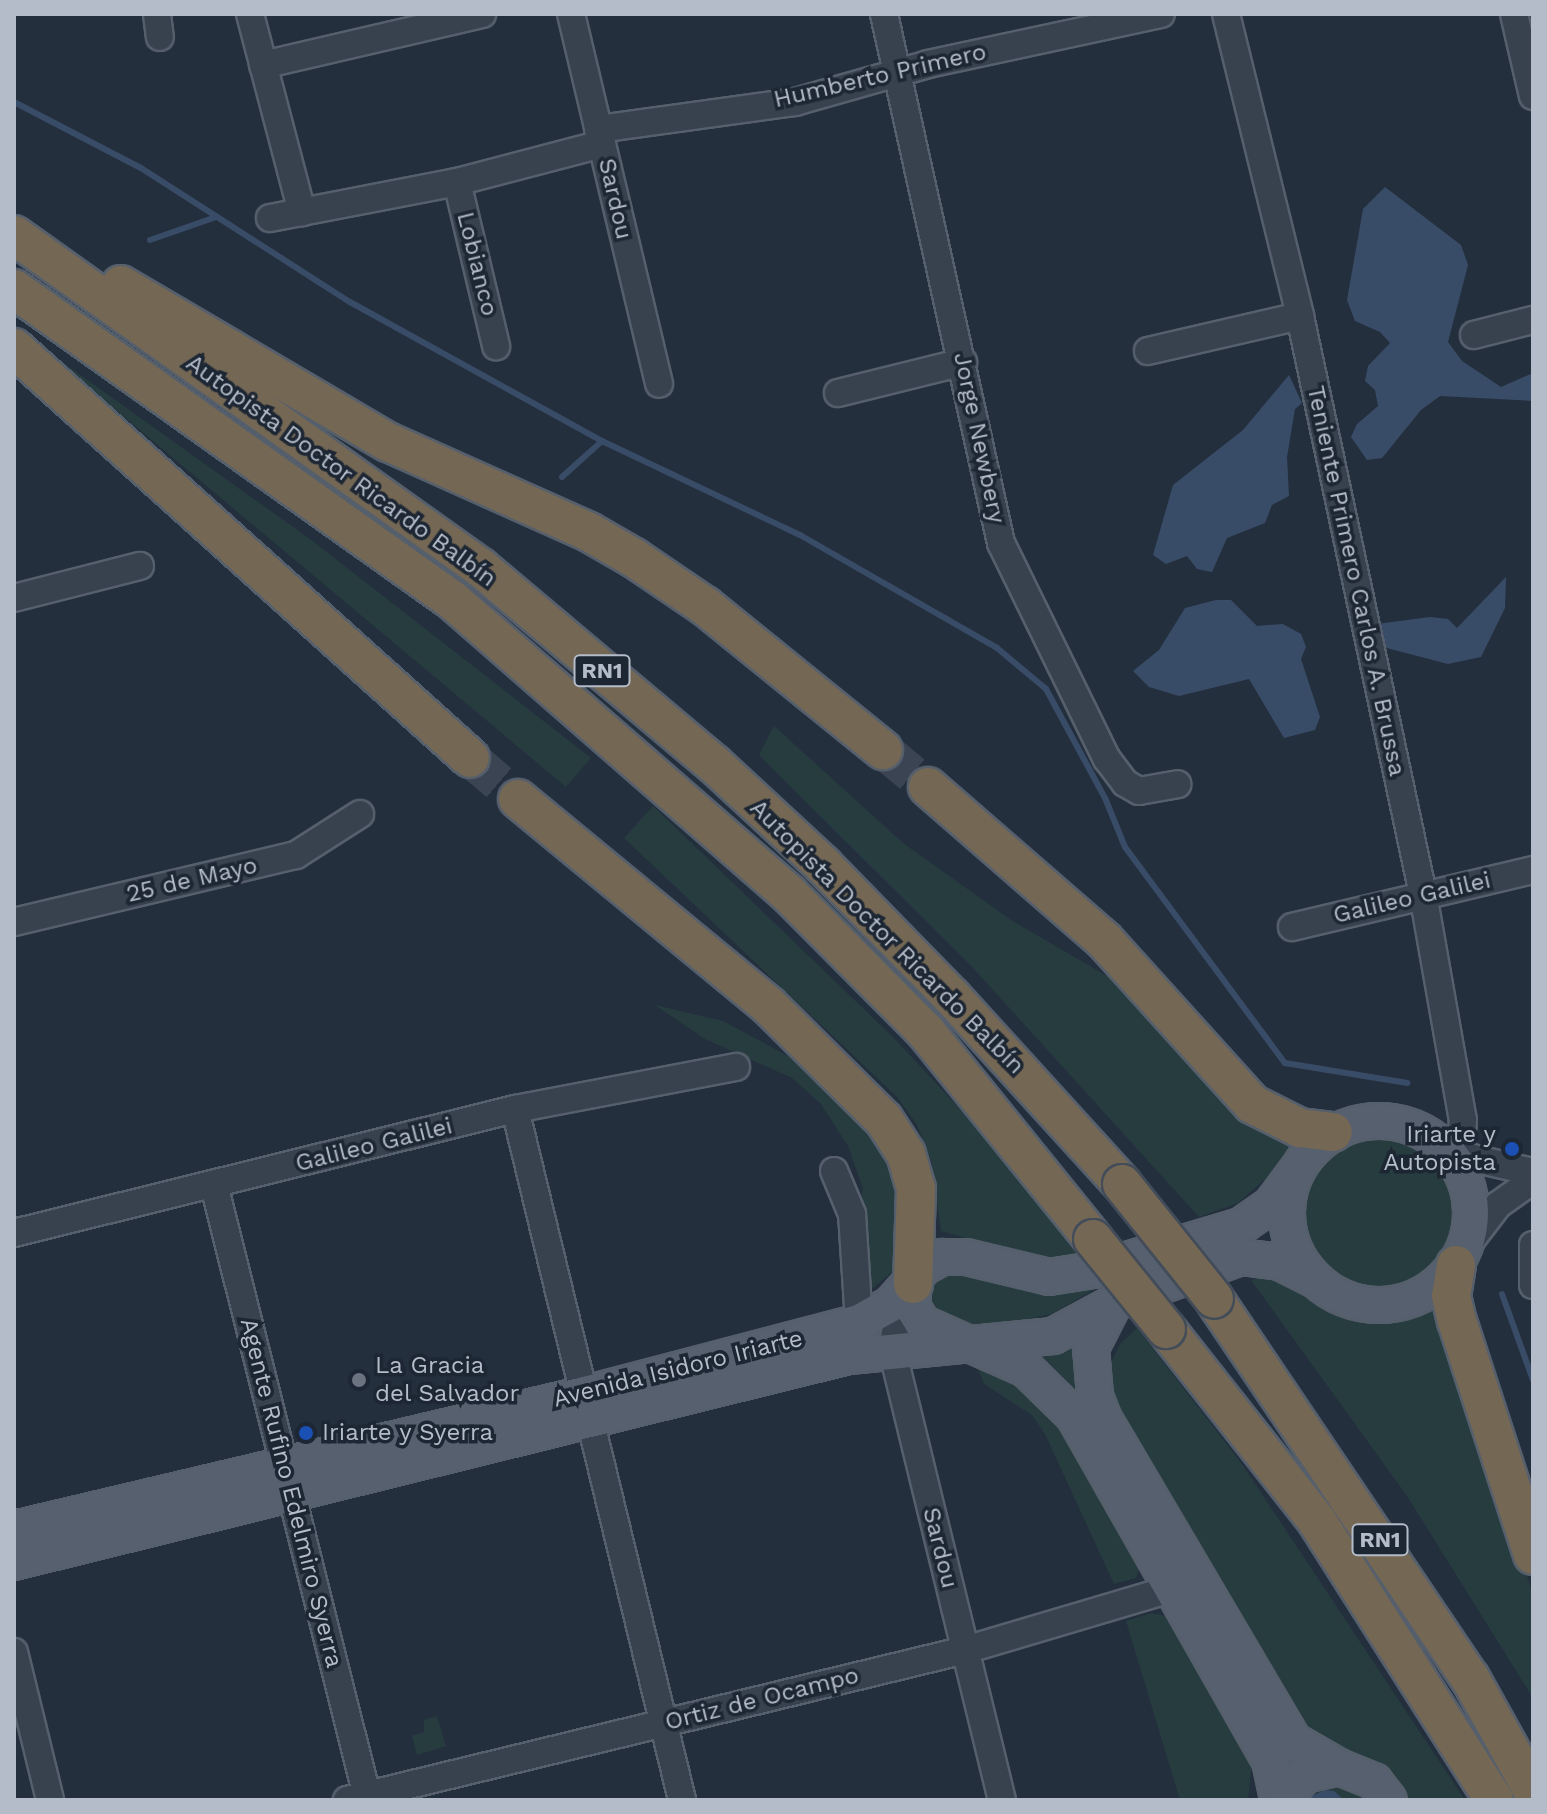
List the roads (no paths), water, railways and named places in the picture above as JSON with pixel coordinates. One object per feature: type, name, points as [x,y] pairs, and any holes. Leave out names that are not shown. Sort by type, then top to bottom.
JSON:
[{"type":"highway","points":[[14,218],[388,442],[589,532],[634,558],[705,606],[883,750]]},
{"type":"highway","name":"Autopista Doctor Ricardo Balbín","points":[[14,235],[481,568],[714,764],[823,865],[941,986],[1122,1184],[1214,1299],[1462,1665],[1533,1791]]},
{"type":"highway","name":"Autopista Doctor Ricardo Balbín","points":[[14,289],[452,600],[754,863],[926,1032],[1317,1521],[1494,1800]]},
{"type":"highway","points":[[14,348],[470,758]]},
{"type":"highway","points":[[928,787],[1094,930],[1252,1104],[1300,1128],[1333,1132]]},
{"type":"highway","points":[[518,799],[768,1005],[884,1120],[906,1154],[916,1189],[908,1290]]},
{"type":"highway","points":[[1460,1257],[1451,1296],[1457,1321],[1533,1555]]},
{"type":"main road","points":[[1387,1120],[1449,1146],[1471,1202],[1460,1257],[1415,1298],[1389,1305],[1350,1300],[1315,1280],[1297,1256],[1288,1228],[1287,1198],[1297,1170],[1333,1132],[1359,1122],[1387,1120]]},
{"type":"main road","name":"Avenida Isidoro Iriarte","points":[[14,1529],[286,1479],[588,1407],[851,1335],[908,1290],[932,1262],[954,1255],[1025,1274],[1067,1276],[1213,1235],[1258,1216],[1297,1170]]},
{"type":"main road","name":"Avenida Isidoro Iriarte","points":[[851,1335],[892,1349],[1053,1336],[1114,1303],[1241,1257],[1280,1262],[1315,1280]]},
{"type":"main road","points":[[908,1290],[913,1308],[922,1323],[1026,1369],[1064,1403],[1174,1588],[1270,1761],[1280,1800]]},
{"type":"main road","points":[[1114,1303],[1091,1348],[1095,1396],[1104,1419],[1294,1741],[1339,1767],[1374,1781],[1389,1800]]},
{"type":"main road","name":"Avenida Isidoro Iriarte","points":[[14,1562],[286,1479]]},
{"type":"main road","points":[[1280,1800],[1305,1775],[1339,1767]]},
{"type":"street","points":[[250,14],[302,212]]},
{"type":"street","points":[[263,65],[482,14]]},
{"type":"street","name":"Sardou","points":[[571,14],[659,384]]},
{"type":"street","name":"Jorge Newbery","points":[[884,14],[1001,543],[1082,712],[1125,783],[1150,793],[1177,784]]},
{"type":"street","name":"Humberto Primero","points":[[270,218],[457,182],[600,136],[795,102],[899,75],[928,64],[1161,14]]},
{"type":"street","name":"Teniente Primero Carlos A. Brussa","points":[[1226,14],[1300,316],[1423,894],[1463,1120],[1449,1146]]},
{"type":"street","points":[[1514,14],[1533,96]]},
{"type":"street","name":"Lobianco","points":[[457,182],[496,346]]},
{"type":"street","points":[[1148,351],[1300,316]]},
{"type":"street","points":[[1474,335],[1533,320]]},
{"type":"street","points":[[838,393],[963,362]]},
{"type":"street","points":[[14,598],[140,566]]},
{"type":"street","name":"25 de Mayo","points":[[14,922],[296,855],[360,814]]},
{"type":"street","name":"Galileo Galilei","points":[[1292,927],[1533,870]]},
{"type":"street","name":"Galileo Galilei","points":[[14,1233],[515,1109],[736,1067]]},
{"type":"street","points":[[515,1109],[682,1800]]},
{"type":"street","points":[[1449,1146],[1533,1172]]},
{"type":"street","points":[[834,1171],[852,1214],[851,1335]]},
{"type":"street","points":[[1460,1257],[1498,1205],[1533,1180]]},
{"type":"street","name":"Agente Rufino Edelmiro Syerra","points":[[214,1185],[361,1798]]},
{"type":"street","points":[[1533,1245],[1533,1285]]},
{"type":"street","name":"Sardou","points":[[908,1290],[892,1349],[1002,1800]]},
{"type":"street","name":"Ortiz de Ocampo","points":[[361,1798],[965,1650],[1174,1588]]},
{"type":"street","points":[[14,1652],[50,1800]]},
{"type":"water","points":[[1385,187],[1461,245],[1468,265],[1448,342],[1462,361],[1501,387],[1533,373],[1533,401],[1440,396],[1421,410],[1382,458],[1367,460],[1351,437],[1357,424],[1378,406],[1375,390],[1365,381],[1368,366],[1390,343],[1380,332],[1355,321],[1347,300],[1363,209]]},
{"type":"water","points":[[1289,375],[1302,403],[1295,409],[1287,457],[1289,496],[1272,505],[1265,523],[1227,538],[1212,572],[1197,569],[1187,556],[1166,564],[1153,555],[1173,485],[1243,430]]},
{"type":"water","points":[[1506,577],[1505,608],[1481,657],[1448,664],[1383,647],[1377,624],[1430,617],[1448,619],[1457,628]]},
{"type":"water","points":[[1216,600],[1231,600],[1257,626],[1283,624],[1301,634],[1306,647],[1301,659],[1320,717],[1315,730],[1284,738],[1249,679],[1179,696],[1149,687],[1133,671],[1159,650],[1185,608]]},
{"type":"water","points":[[1324,1790],[1334,1791],[1344,1800],[1305,1800]]},
{"type":"waterway","points":[[14,102],[141,168],[350,302],[602,441],[800,535],[997,648],[1046,689],[1105,798],[1125,847],[1285,1063],[1407,1083]]},
{"type":"waterway","points":[[150,240],[216,217]]},
{"type":"waterway","points":[[562,477],[602,441]]},
{"type":"waterway","points":[[1502,1294],[1533,1380]]},
{"type":"tunnel","points":[[883,750],[928,787]]},
{"type":"tunnel","points":[[470,758],[518,799]]},
{"type":"place","name":"Iriarte y Autopista","points":[[1512,1149]]},
{"type":"place","name":"La Gracia del Salvador","points":[[359,1380]]},
{"type":"place","name":"Iriarte y Syerra","points":[[306,1433]]}]
